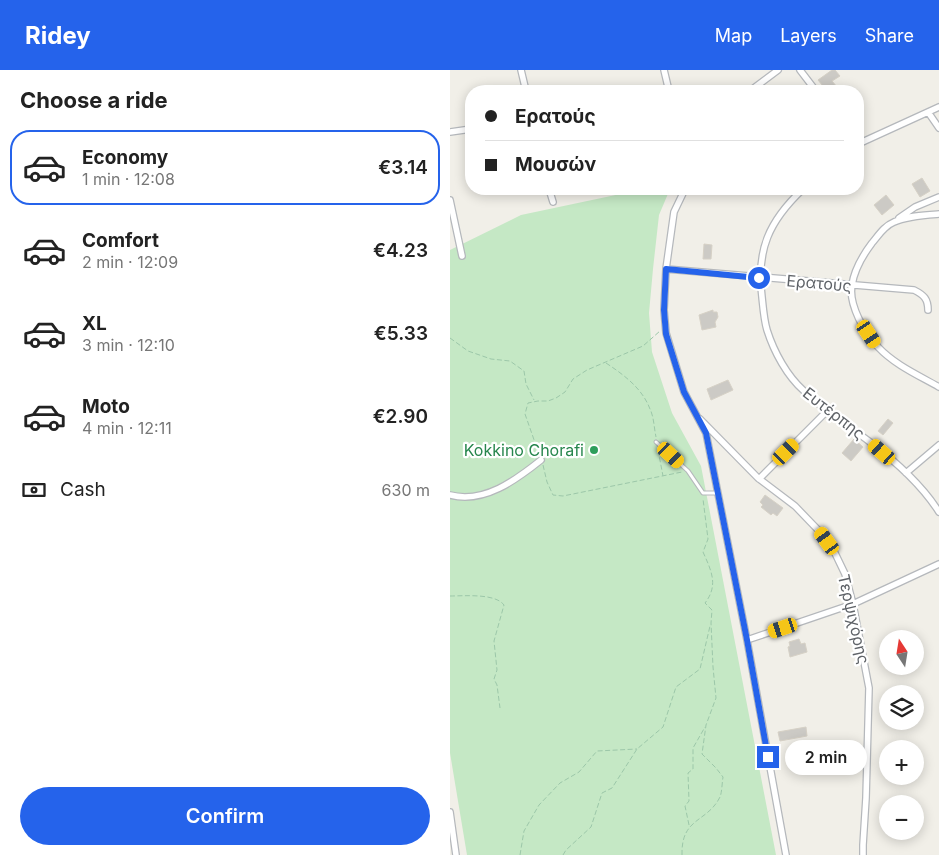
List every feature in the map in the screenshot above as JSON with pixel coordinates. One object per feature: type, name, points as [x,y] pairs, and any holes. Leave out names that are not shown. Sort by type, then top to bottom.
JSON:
[{"type":"street","points":[[521,70],[525,85]]},
{"type":"street","points":[[664,70],[668,85]]},
{"type":"street","points":[[758,85],[778,70]]},
{"type":"street","points":[[800,70],[811,85]]},
{"type":"street","points":[[864,141],[939,108]]},
{"type":"street","points":[[928,112],[939,128]]},
{"type":"street","points":[[450,132],[465,130]]},
{"type":"street","points":[[551,195],[553,202]]},
{"type":"street","name":"Τερψιχόρης","points":[[681,195],[674,212],[666,269],[664,310],[666,334],[684,392],[709,432],[759,479],[795,506],[821,533],[833,549],[845,574],[853,604],[869,688],[863,855]]},
{"type":"street","name":"Ευτέρπης","points":[[797,195],[768,232],[762,252],[759,278],[767,329],[777,353],[790,375],[803,390],[827,412],[871,442],[906,473],[939,512]]},
{"type":"street","points":[[939,197],[915,207],[879,234],[869,247],[856,271],[851,286],[853,301],[860,321],[877,347],[898,365],[939,387]]},
{"type":"street","points":[[450,200],[462,256]]},
{"type":"street","points":[[893,222],[939,214]]},
{"type":"street","name":"Ερατούς","points":[[666,269],[914,290],[923,294],[928,302],[928,310]]},
{"type":"street","points":[[759,479],[827,412]]},
{"type":"street","points":[[709,432],[718,493],[786,855]]},
{"type":"street","points":[[906,473],[939,445]]},
{"type":"street","points":[[450,494],[459,497],[480,496],[520,477],[541,460]]},
{"type":"street","points":[[747,640],[853,604],[939,564]]},
{"type":"street","points":[[450,815],[456,855]]},
{"type":"lane","points":[[656,442],[688,471],[702,493],[718,493]]},
{"type":"path","points":[[666,326],[643,346],[587,370],[573,380],[565,392],[556,398],[548,401],[528,403],[525,414],[553,495],[563,496],[688,471]]},
{"type":"path","points":[[450,338],[468,350],[491,359],[510,361],[524,371],[526,384],[535,402]]},
{"type":"path","points":[[605,362],[626,376],[640,391],[651,409],[663,476]]},
{"type":"path","points":[[562,855],[591,827],[602,793],[612,788],[637,749],[663,726],[676,687],[700,669],[712,610],[705,603],[712,594],[712,574],[703,552],[708,539],[702,493]]},
{"type":"path","points":[[450,596],[493,598],[500,600],[504,605],[494,641],[498,670],[494,678],[497,685],[500,708]]},
{"type":"path","points":[[690,826],[685,806],[689,801],[688,773],[694,769],[692,748],[706,725],[716,698],[710,623]]},
{"type":"path","points":[[682,855],[682,843],[690,826],[711,808],[720,796],[723,777],[702,754],[706,725]]},
{"type":"path","points":[[520,855],[524,831],[539,805],[560,783],[579,772],[597,751],[637,749]]},
{"type":"green space","points":[[616,195],[667,195],[659,215],[653,269],[649,313],[652,352],[672,413],[701,466],[776,855],[467,855],[450,753],[450,250],[521,215]]},
{"type":"building","points":[[832,70],[835,70],[840,76],[832,81],[835,85],[822,85],[818,80]]},
{"type":"building","points":[[922,178],[930,191],[920,197],[912,184]]},
{"type":"building","points":[[886,195],[894,205],[882,215],[874,205]]},
{"type":"building","points":[[704,244],[712,245],[711,259],[703,259]]},
{"type":"building","points":[[713,310],[713,312],[717,312],[718,317],[715,322],[716,327],[702,330],[699,315]]},
{"type":"building","points":[[728,380],[733,390],[711,400],[707,389]]},
{"type":"building","points":[[888,419],[893,423],[883,435],[878,431]]},
{"type":"building","points":[[854,439],[863,447],[851,461],[842,453]]},
{"type":"building","points":[[765,495],[783,508],[777,516],[773,513],[771,515],[761,507],[763,505],[760,502]]},
{"type":"building","points":[[799,639],[801,644],[805,643],[807,652],[790,657],[789,642]]},
{"type":"building","points":[[806,727],[807,736],[780,741],[778,732]]},
{"type":"place","name":"Kokkino Chorafi","points":[[594,450]]},
{"type":"route","points":[[759,278],[666,269],[664,310],[666,334],[676,369],[684,392],[706,433],[768,757]]}]
